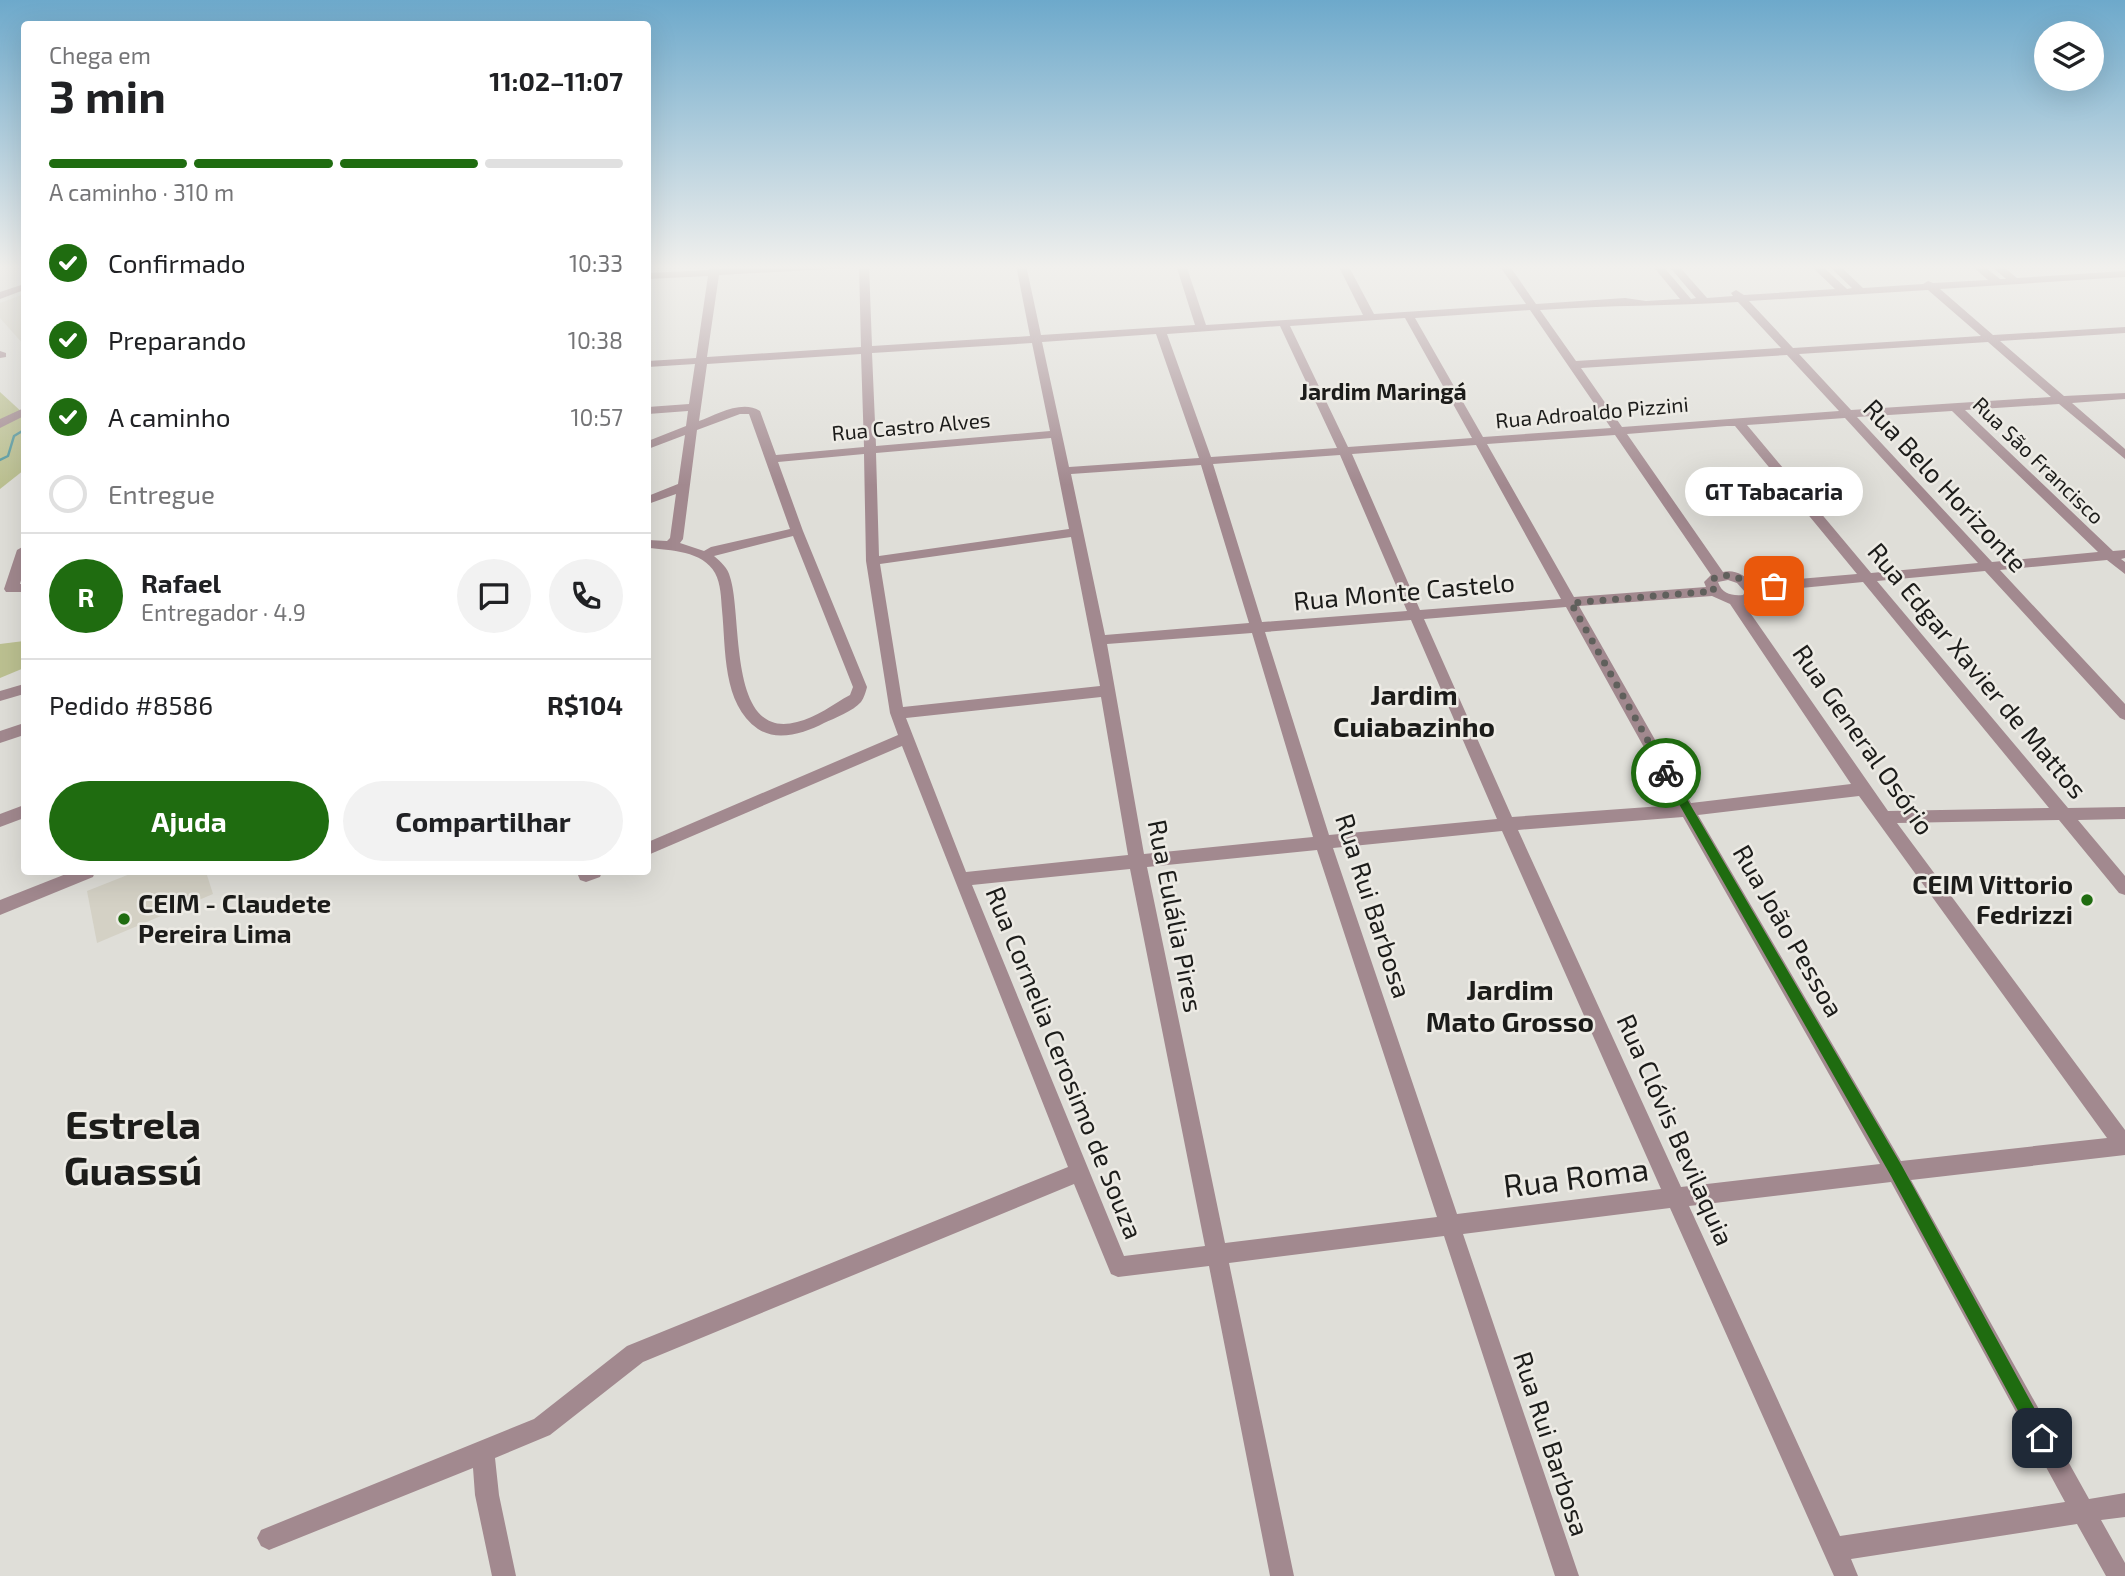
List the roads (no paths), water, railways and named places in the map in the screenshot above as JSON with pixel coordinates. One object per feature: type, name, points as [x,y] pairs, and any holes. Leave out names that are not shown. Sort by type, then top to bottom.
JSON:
[{"type":"street","points":[[670,546],[676,539],[705,339]]},
{"type":"street","name":"Rua Cornelia Cerosimo de Souza","points":[[868,339],[873,561],[897,713],[1118,1267]]},
{"type":"street","points":[[651,364],[1056,339]]},
{"type":"street","name":"Rua Rui Barbosa","points":[[1163,339],[1206,461],[1259,628],[1323,843],[1567,1576]]},
{"type":"street","name":"Rua Clóvis Bevilaquia","points":[[1291,339],[1345,453],[1507,824],[1846,1576]]},
{"type":"street","name":"Rua João Pessoa","points":[[1422,339],[1687,810],[1896,1171],[2119,1576]]},
{"type":"street","points":[[1554,339],[1718,576]]},
{"type":"street","name":"Rua Belo Horizonte","points":[[1778,339],[2125,714]]},
{"type":"street","points":[[1993,339],[2125,455]]},
{"type":"street","points":[[1572,365],[2000,339]]},
{"type":"street","name":"Rua Eulália Pires","points":[[1038,340],[1098,640],[1137,861],[1282,1576]]},
{"type":"street","name":"Rua Adroaldo Pizzini","points":[[1063,471],[1479,443],[1617,429],[2125,396]]},
{"type":"street","points":[[651,410],[695,407]]},
{"type":"street","name":"Rua São Francisco","points":[[1955,407],[2125,570]]},
{"type":"street","points":[[651,444],[748,409],[754,411],[797,531],[860,687],[856,698],[797,728],[778,730],[761,724],[753,717],[737,690],[727,584],[720,569],[706,557],[670,546],[651,544]]},
{"type":"street","points":[[0,424],[21,414]]},
{"type":"street","name":"Rua Edgar Xavier de Mattos","points":[[1737,421],[2125,888]]},
{"type":"street","name":"Rua Castro Alves","points":[[771,459],[1055,435]]},
{"type":"street","points":[[651,499],[684,486]]},
{"type":"street","points":[[706,557],[711,551],[797,531]]},
{"type":"street","points":[[873,561],[1075,532]]},
{"type":"street","points":[[1751,588],[1748,598],[1735,601],[1714,591],[1711,582],[1718,576],[1736,577],[1751,588],[2125,554]]},
{"type":"street","points":[[18,588],[21,569]]},
{"type":"street","name":"Rua Monte Castelo","points":[[1098,640],[1714,591]]},
{"type":"street","name":"Rua General Osório","points":[[1735,601],[1863,789],[2125,1145]]},
{"type":"street","points":[[897,713],[1107,691]]},
{"type":"street","points":[[0,737],[21,730]]},
{"type":"street","points":[[651,848],[906,738]]},
{"type":"street","points":[[961,879],[1507,824],[1687,810],[1863,789]]},
{"type":"street","points":[[0,821],[21,812]]},
{"type":"street","points":[[1884,817],[2125,813]]},
{"type":"street","points":[[0,908],[80,875]]},
{"type":"street","name":"Rua Roma","points":[[1118,1267],[1677,1197],[2125,1145]]},
{"type":"street","points":[[269,1538],[542,1427],[635,1354],[1079,1171]]},
{"type":"street","points":[[482,1452],[487,1495],[504,1576]]},
{"type":"street","points":[[1835,1549],[2125,1505]]},
{"type":"waterway","points":[[0,460],[8,456],[14,436],[21,432]]},
{"type":"place","name":"GT Tabacaria","points":[[1774,586]]},
{"type":"place","name":"CEIM Vittorio Fedrizzi","points":[[2087,900]]},
{"type":"place","name":"CEIM - Claudete Pereira Lima","points":[[124,919]]},
{"type":"district","name":"Jardim Maringá","points":[[1383,392]]},
{"type":"district","name":"Jardim Cuiabazinho","points":[[1414,711]]},
{"type":"district","name":"Jardim Mato Grosso","points":[[1510,1006]]},
{"type":"district","name":"Estrela Guassú","points":[[133,1148]]}]
